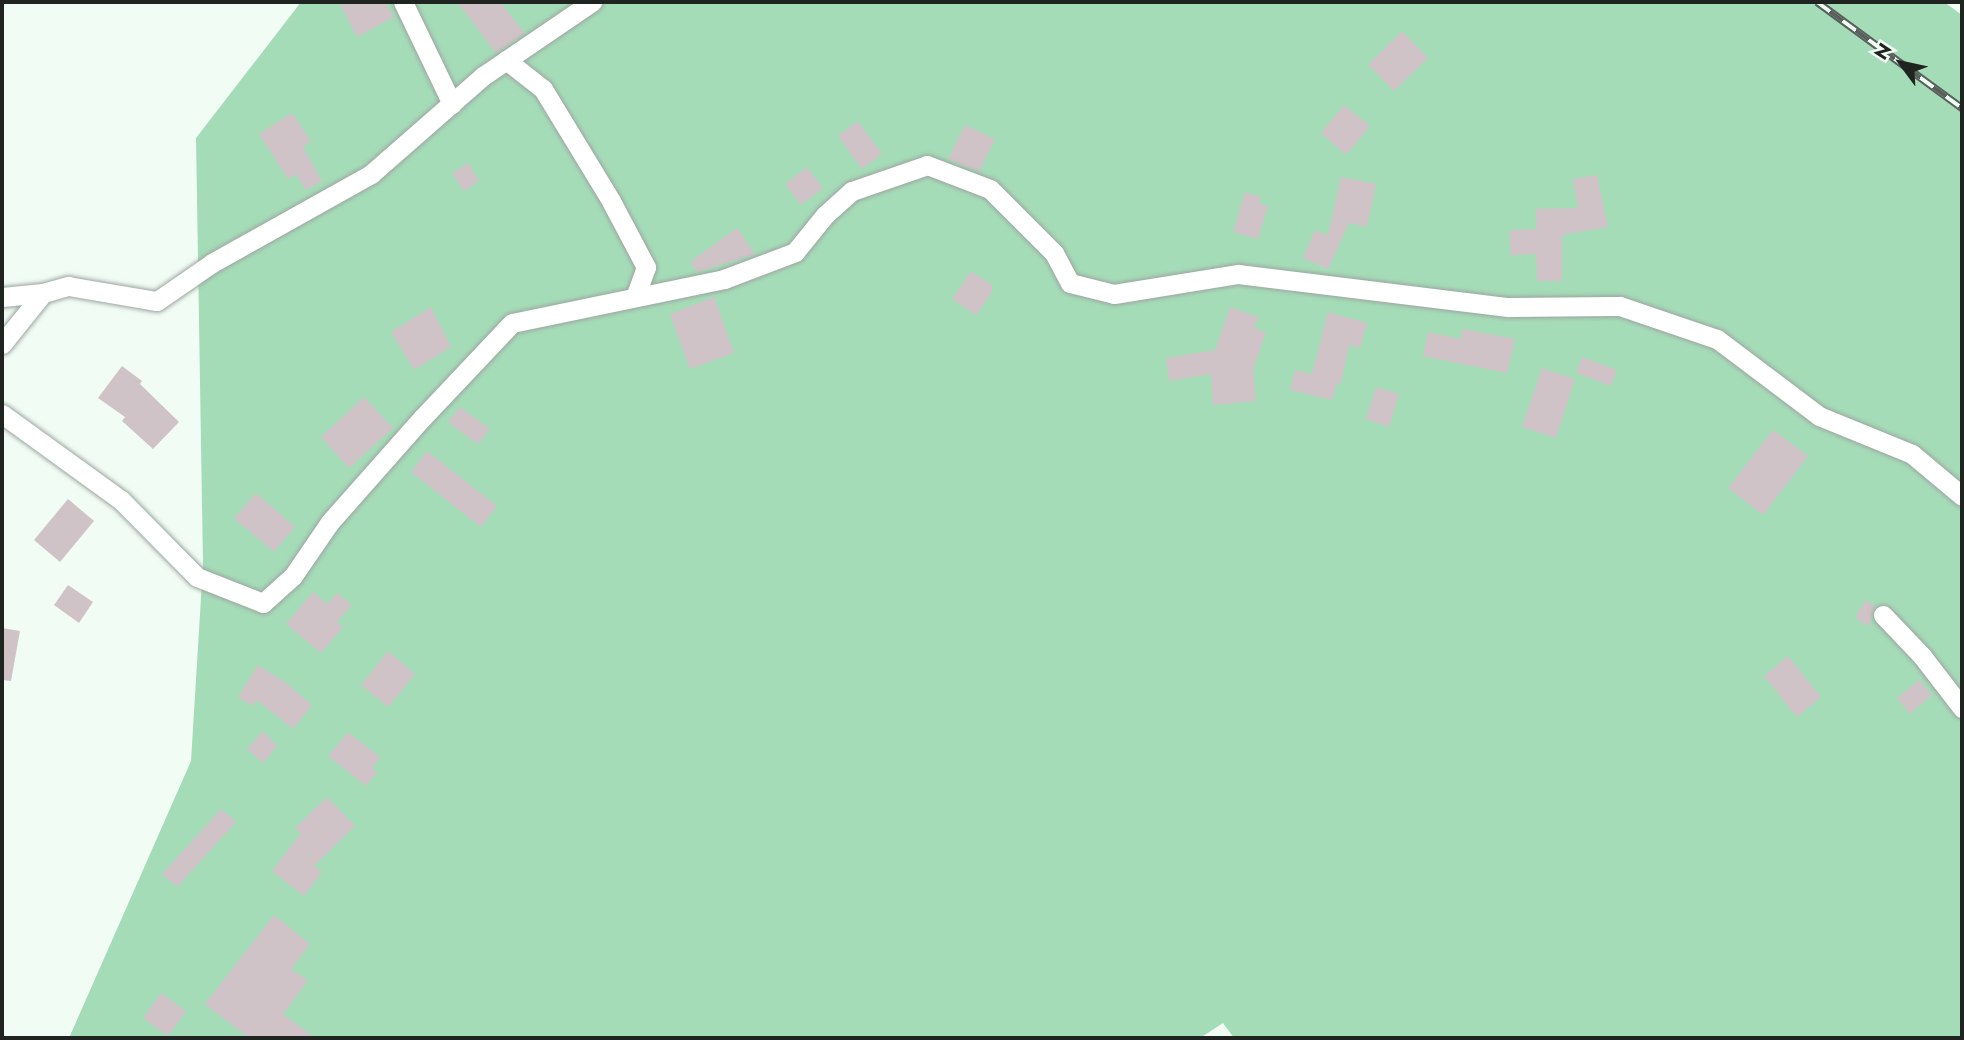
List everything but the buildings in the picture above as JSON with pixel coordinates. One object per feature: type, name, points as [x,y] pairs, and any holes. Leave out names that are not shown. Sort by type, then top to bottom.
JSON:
[{"type":"street","points":[[403,2],[452,103]]},
{"type":"street","points":[[2,297],[44,293],[68,286],[157,301],[212,263],[371,174],[506,60],[592,2]]},
{"type":"street","points":[[506,60],[543,89],[611,201],[646,267],[635,297]]},
{"type":"street","points":[[2,414],[121,500],[197,577],[263,603],[293,576],[330,523],[423,417],[512,323],[724,279],[794,252],[825,215],[852,191],[928,165],[989,189],[1054,253],[1070,283],[1114,294],[1238,274],[1508,307],[1620,306],[1717,340],[1819,416],[1912,454],[1962,496]]},
{"type":"street","points":[[2,344],[44,293]]},
{"type":"street","points":[[1883,615],[1922,656],[1962,708]]},
{"type":"green space","points":[[301,2],[1944,2],[1962,15],[1962,1038],[1234,1038],[1223,1023],[1200,1038],[69,1038],[191,761],[203,565],[196,138]]},
{"type":"railway","points":[[1817,2],[1962,108]]}]
